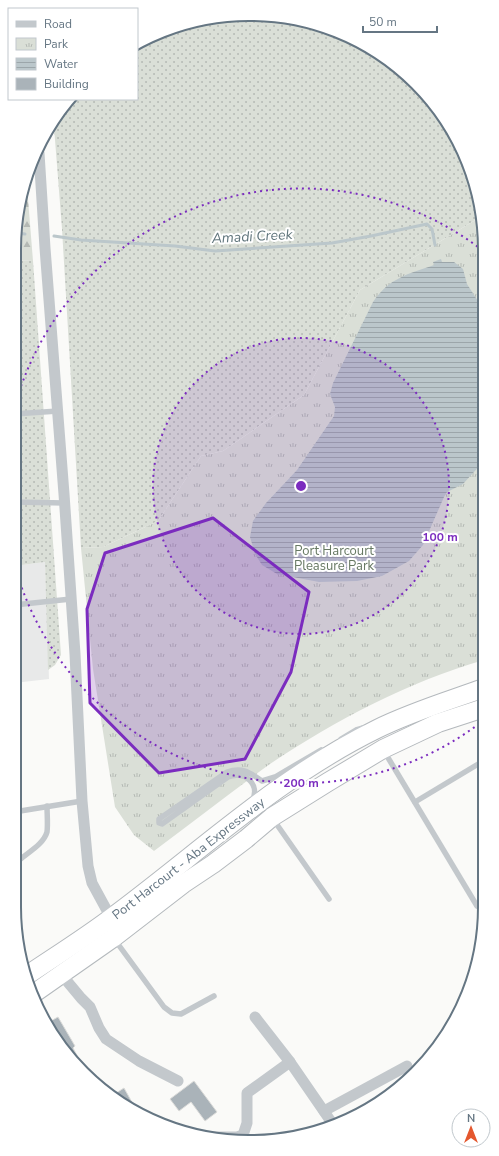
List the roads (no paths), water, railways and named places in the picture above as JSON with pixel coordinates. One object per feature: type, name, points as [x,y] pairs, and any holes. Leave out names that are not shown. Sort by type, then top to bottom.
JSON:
[{"type":"highway","name":"Port Harcourt - Aba Expressway","points":[[31,973],[111,918],[246,812],[302,772],[341,748],[380,728],[425,709],[478,690]]},
{"type":"highway","name":"Port Harcourt - Aba Expressway","points":[[37,991],[113,938],[272,818],[383,749],[438,723],[478,710]]},
{"type":"street","points":[[39,161],[58,411],[71,599],[82,801],[88,866],[92,883],[111,918]]},
{"type":"street","points":[[61,974],[81,998],[90,1006],[99,1028],[106,1039],[139,1061],[178,1082]]},
{"type":"street","points":[[256,1017],[290,1062],[330,1120]]},
{"type":"street","points":[[243,1135],[247,1123],[247,1093],[290,1062]]},
{"type":"street","points":[[324,1112],[407,1066]]},
{"type":"lane","points":[[21,414],[58,411]]},
{"type":"lane","points":[[21,502],[64,503]]},
{"type":"lane","points":[[21,604],[71,599]]},
{"type":"lane","points":[[336,742],[356,730],[366,727],[380,728]]},
{"type":"lane","points":[[246,812],[253,798],[254,787],[246,777],[240,774],[234,774],[162,824],[159,823],[159,819],[227,772],[235,769],[241,770],[249,772],[262,781],[268,780],[329,746]]},
{"type":"lane","points":[[383,749],[477,906]]},
{"type":"lane","points":[[415,802],[478,764]]},
{"type":"lane","points":[[21,811],[82,801]]},
{"type":"lane","points":[[21,858],[39,844],[47,832],[47,806]]},
{"type":"lane","points":[[272,818],[329,899]]},
{"type":"lane","points":[[113,938],[164,1007],[172,1013],[181,1014],[214,996]]},
{"type":"water","points":[[441,259],[442,262],[454,262],[463,269],[467,284],[478,301],[478,468],[463,484],[447,492],[423,545],[409,561],[382,576],[357,581],[319,582],[277,574],[262,565],[255,554],[250,537],[253,521],[266,503],[297,470],[334,416],[335,407],[330,394],[333,383],[373,302],[392,282],[407,274],[434,265],[433,262]]},
{"type":"waterway","name":"Amadi Creek","points":[[54,236],[81,240],[175,246],[215,251],[332,243],[427,224],[432,229],[435,245]]},
{"type":"park label","name":"Port Harcourt Pleasure Park","points":[[334,558]]}]
